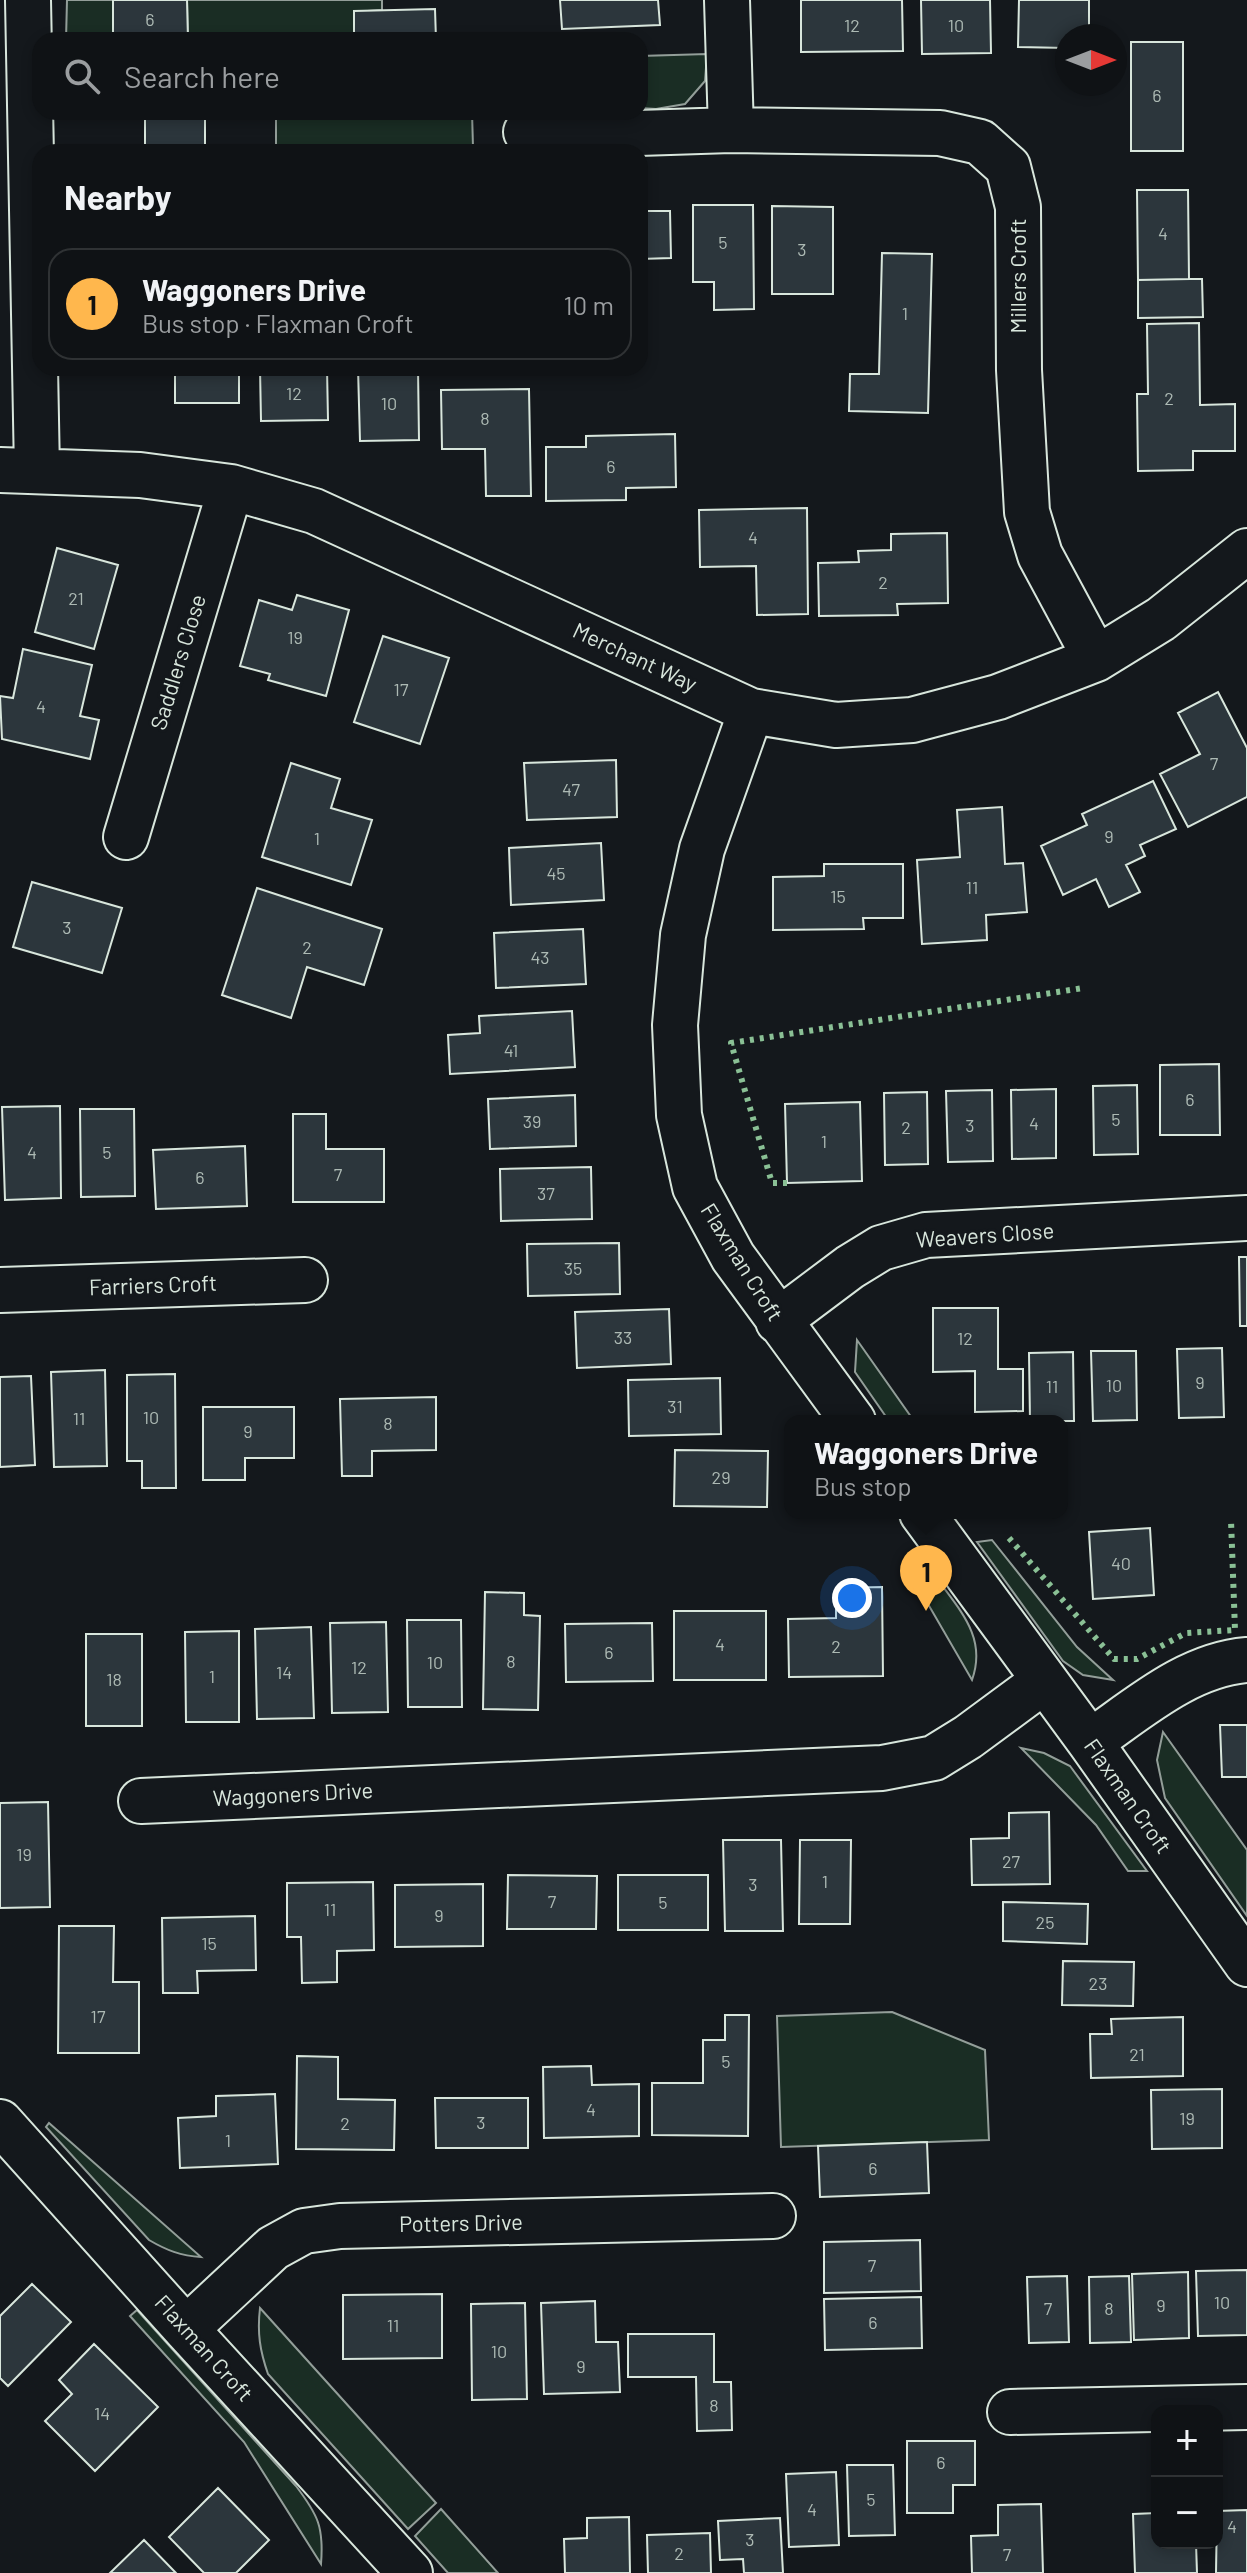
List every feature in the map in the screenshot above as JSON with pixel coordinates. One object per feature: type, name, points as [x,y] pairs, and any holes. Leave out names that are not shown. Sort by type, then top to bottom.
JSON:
[{"type":"street","points":[[19,471],[28,0]]},
{"type":"street","points":[[727,0],[731,130]]},
{"type":"street","name":"Millers Croft","points":[[526,132],[731,130],[940,133],[980,142],[1008,167],[1018,207],[1019,370],[1027,512],[1040,555],[1096,659]]},
{"type":"street","name":"Merchant Way","points":[[19,471],[140,475],[231,487],[314,511],[751,711],[836,725],[912,720],[998,697],[1096,659],[1161,619],[1247,551]]},
{"type":"street","name":"Saddlers Close","points":[[126,837],[231,487]]},
{"type":"street","name":"Flaxman Croft","points":[[751,711],[702,849],[683,935],[675,1025],[679,1115],[695,1187],[733,1257],[848,1415]]},
{"type":"street","name":"Weavers Close","points":[[778,1321],[850,1267],[881,1248],[926,1235],[1167,1225],[1247,1218]]},
{"type":"street","name":"Farriers Croft","points":[[0,1290],[305,1280]]},
{"type":"street","name":"Flaxman Croft","points":[[926,1519],[1090,1742],[1247,1964]]},
{"type":"street","points":[[1090,1742],[1176,1683],[1227,1662],[1247,1660]]},
{"type":"street","name":"Waggoners Drive","points":[[141,1801],[882,1768],[934,1758],[1044,1681]]},
{"type":"street","name":"Flaxman Croft","points":[[0,2122],[395,2568]]},
{"type":"street","name":"Potters Drive","points":[[186,2329],[273,2248],[304,2231],[340,2226],[773,2216]]},
{"type":"street","points":[[1010,2412],[1247,2407]]},
{"type":"green space","points":[[67,0],[113,0],[113,32],[66,32]]},
{"type":"green space","points":[[187,0],[382,0],[382,10],[354,12],[354,32],[188,32]]},
{"type":"green space","points":[[707,54],[705,81],[685,104],[648,108],[648,56]]},
{"type":"green space","points":[[276,120],[472,120],[473,144],[276,144]]},
{"type":"green space","points":[[857,1340],[910,1415],[885,1415],[855,1372]]},
{"type":"green space","points":[[992,1540],[1077,1647],[1113,1680],[1083,1675],[1063,1661],[977,1542]]},
{"type":"green space","points":[[933,1573],[960,1610],[973,1636],[976,1664],[972,1680],[917,1585]]},
{"type":"green space","points":[[1163,1732],[1247,1850],[1247,1916],[1165,1798],[1157,1760]]},
{"type":"green space","points":[[1021,1748],[1044,1753],[1070,1766],[1147,1871],[1128,1871],[1096,1825]]},
{"type":"green space","points":[[892,2012],[985,2050],[989,2140],[781,2147],[777,2016]]},
{"type":"green space","points":[[49,2123],[201,2257],[174,2252],[149,2240],[46,2127]]},
{"type":"green space","points":[[260,2308],[436,2503],[408,2529],[268,2374],[260,2342]]},
{"type":"green space","points":[[137,2310],[304,2496],[318,2522],[321,2564],[244,2442],[130,2316]]},
{"type":"green space","points":[[441,2509],[498,2573],[448,2573],[415,2536]]},
{"type":"building","points":[[113,0],[187,0],[188,32],[113,32]]},
{"type":"building","points":[[560,0],[658,0],[660,25],[562,29]]},
{"type":"building","points":[[801,0],[902,0],[903,51],[801,52]]},
{"type":"building","points":[[921,0],[990,0],[991,53],[922,54]]},
{"type":"building","points":[[1019,0],[1089,0],[1089,24],[1055,24],[1055,48],[1018,47]]},
{"type":"building","points":[[435,9],[436,32],[354,32],[354,11]]},
{"type":"building","points":[[1131,42],[1183,42],[1183,151],[1131,151]]},
{"type":"building","points":[[145,120],[205,120],[205,144],[145,144]]},
{"type":"building","points":[[1137,190],[1188,190],[1189,279],[1138,280]]},
{"type":"building","points":[[693,205],[753,205],[754,309],[714,310],[714,282],[693,282]]},
{"type":"building","points":[[772,206],[833,207],[833,294],[772,294]]},
{"type":"building","points":[[648,211],[670,211],[671,258],[648,259]]},
{"type":"building","points":[[882,253],[932,254],[928,413],[849,411],[850,374],[879,374]]},
{"type":"building","points":[[1202,279],[1203,317],[1138,318],[1138,280]]},
{"type":"building","points":[[1199,323],[1200,405],[1235,404],[1235,451],[1193,451],[1193,470],[1138,471],[1137,394],[1148,394],[1147,324]]},
{"type":"building","points":[[175,376],[239,376],[239,403],[175,403]]},
{"type":"building","points":[[260,376],[327,376],[328,420],[261,421]]},
{"type":"building","points":[[358,376],[418,376],[419,440],[360,441]]},
{"type":"building","points":[[529,389],[531,496],[486,496],[485,449],[442,449],[441,390]]},
{"type":"building","points":[[675,434],[676,487],[626,488],[626,500],[546,501],[546,447],[586,447],[586,436]]},
{"type":"building","points":[[807,508],[808,614],[757,615],[756,566],[700,567],[699,510]]},
{"type":"building","points":[[947,533],[948,603],[897,604],[898,615],[819,616],[818,563],[859,562],[858,551],[891,550],[891,534]]},
{"type":"building","points":[[57,548],[118,565],[94,649],[35,632]]},
{"type":"building","points":[[297,595],[349,610],[326,696],[268,680],[270,674],[240,666],[259,600],[292,610]]},
{"type":"building","points":[[383,636],[449,658],[420,744],[354,722]]},
{"type":"building","points":[[23,649],[92,665],[80,716],[99,720],[90,759],[2,739],[0,696],[13,698]]},
{"type":"building","points":[[1218,692],[1247,748],[1247,797],[1188,827],[1160,774],[1200,754],[1178,713]]},
{"type":"building","points":[[616,760],[617,817],[527,820],[524,763]]},
{"type":"building","points":[[291,763],[340,779],[331,808],[372,820],[351,885],[262,857]]},
{"type":"building","points":[[1153,781],[1176,829],[1140,845],[1145,856],[1126,865],[1140,892],[1109,907],[1096,879],[1063,895],[1041,846],[1087,825],[1082,814]]},
{"type":"building","points":[[1002,807],[1005,864],[1023,863],[1027,912],[986,915],[987,940],[922,944],[917,860],[960,857],[957,810]]},
{"type":"building","points":[[601,843],[604,900],[511,905],[509,848]]},
{"type":"building","points":[[824,864],[903,864],[903,918],[863,918],[864,929],[773,930],[773,877],[824,876]]},
{"type":"building","points":[[32,882],[122,908],[102,973],[13,947]]},
{"type":"building","points":[[257,888],[382,929],[364,985],[307,967],[291,1018],[222,995]]},
{"type":"building","points":[[583,929],[586,984],[496,988],[494,933]]},
{"type":"building","points":[[572,1011],[575,1067],[450,1074],[448,1035],[480,1033],[479,1016]]},
{"type":"building","points":[[1219,1064],[1220,1135],[1160,1135],[1160,1065]]},
{"type":"building","points":[[1137,1085],[1138,1154],[1094,1155],[1093,1086]]},
{"type":"building","points":[[1056,1089],[1056,1158],[1012,1159],[1011,1090]]},
{"type":"building","points":[[992,1090],[993,1161],[948,1162],[946,1091]]},
{"type":"building","points":[[927,1092],[928,1164],[885,1165],[884,1093]]},
{"type":"building","points":[[575,1095],[576,1146],[490,1149],[488,1099]]},
{"type":"building","points":[[860,1102],[862,1181],[787,1183],[785,1104]]},
{"type":"building","points":[[60,1106],[61,1198],[5,1200],[2,1107]]},
{"type":"building","points":[[80,1109],[134,1109],[135,1196],[81,1197]]},
{"type":"building","points":[[293,1114],[326,1114],[326,1149],[384,1149],[384,1202],[293,1202]]},
{"type":"building","points":[[245,1146],[247,1206],[156,1209],[153,1150]]},
{"type":"building","points":[[591,1167],[592,1219],[501,1221],[500,1169]]},
{"type":"building","points":[[619,1243],[620,1294],[528,1296],[527,1244]]},
{"type":"building","points":[[1239,1257],[1247,1257],[1247,1326],[1240,1326]]},
{"type":"building","points":[[933,1308],[998,1308],[998,1369],[1023,1369],[1023,1411],[975,1412],[975,1371],[933,1372]]},
{"type":"building","points":[[669,1309],[671,1364],[577,1368],[575,1312]]},
{"type":"building","points":[[1222,1348],[1224,1417],[1179,1418],[1177,1349]]},
{"type":"building","points":[[1091,1351],[1136,1351],[1137,1420],[1093,1421]]},
{"type":"building","points":[[1073,1352],[1074,1421],[1068,1421],[1068,1415],[1030,1415],[1029,1353]]},
{"type":"building","points":[[105,1370],[107,1466],[54,1467],[51,1372]]},
{"type":"building","points":[[175,1374],[176,1488],[142,1488],[142,1461],[127,1461],[127,1375]]},
{"type":"building","points":[[31,1376],[35,1465],[0,1467],[0,1377]]},
{"type":"building","points":[[720,1378],[721,1434],[629,1436],[628,1380]]},
{"type":"building","points":[[436,1397],[436,1450],[372,1451],[372,1476],[342,1476],[340,1399]]},
{"type":"building","points":[[203,1407],[294,1407],[294,1458],[245,1458],[245,1480],[203,1480]]},
{"type":"building","points":[[675,1450],[768,1451],[767,1507],[674,1506]]},
{"type":"building","points":[[1150,1528],[1154,1595],[1093,1599],[1089,1532]]},
{"type":"building","points":[[882,1587],[883,1676],[789,1677],[788,1619],[836,1618],[836,1588]]},
{"type":"building","points":[[485,1592],[524,1593],[524,1615],[540,1616],[538,1710],[483,1709]]},
{"type":"building","points":[[674,1611],[766,1611],[766,1680],[674,1680]]},
{"type":"building","points":[[407,1620],[461,1620],[462,1707],[408,1707]]},
{"type":"building","points":[[386,1622],[388,1712],[332,1713],[330,1623]]},
{"type":"building","points":[[652,1623],[653,1681],[566,1682],[565,1624]]},
{"type":"building","points":[[311,1627],[314,1718],[257,1719],[255,1629]]},
{"type":"building","points":[[239,1631],[239,1722],[186,1722],[185,1632]]},
{"type":"building","points":[[86,1634],[142,1634],[142,1726],[86,1726]]},
{"type":"building","points":[[1220,1725],[1247,1725],[1247,1777],[1222,1777]]},
{"type":"building","points":[[48,1802],[50,1907],[0,1908],[0,1803]]},
{"type":"building","points":[[1049,1812],[1050,1884],[972,1885],[971,1839],[1009,1838],[1009,1813]]},
{"type":"building","points":[[723,1840],[781,1840],[783,1931],[725,1931]]},
{"type":"building","points":[[800,1840],[851,1840],[850,1924],[799,1924]]},
{"type":"building","points":[[508,1875],[597,1876],[596,1929],[507,1929]]},
{"type":"building","points":[[618,1875],[708,1875],[708,1930],[618,1930]]},
{"type":"building","points":[[373,1882],[374,1950],[337,1951],[337,1982],[302,1983],[301,1937],[287,1937],[287,1883]]},
{"type":"building","points":[[483,1884],[483,1946],[395,1947],[395,1885]]},
{"type":"building","points":[[1003,1902],[1088,1904],[1087,1944],[1003,1941]]},
{"type":"building","points":[[255,1916],[256,1970],[197,1971],[198,1993],[163,1993],[162,1918]]},
{"type":"building","points":[[59,1926],[114,1926],[113,1982],[139,1982],[139,2053],[58,2053]]},
{"type":"building","points":[[1063,1961],[1134,1962],[1133,2006],[1062,2005]]},
{"type":"building","points":[[725,2015],[749,2015],[748,2136],[652,2135],[652,2083],[703,2083],[703,2040],[725,2040]]},
{"type":"building","points":[[1183,2017],[1183,2076],[1091,2078],[1090,2034],[1112,2034],[1111,2019]]},
{"type":"building","points":[[297,2056],[338,2057],[338,2099],[395,2100],[394,2150],[296,2149]]},
{"type":"building","points":[[591,2066],[592,2085],[639,2084],[639,2136],[544,2138],[543,2067]]},
{"type":"building","points":[[1222,2089],[1222,2148],[1152,2149],[1151,2090]]},
{"type":"building","points":[[275,2094],[278,2164],[180,2168],[178,2118],[216,2116],[216,2096]]},
{"type":"building","points":[[435,2098],[528,2098],[528,2148],[436,2148]]},
{"type":"building","points":[[927,2142],[929,2193],[820,2197],[818,2146]]},
{"type":"building","points":[[920,2240],[921,2291],[824,2293],[824,2242]]},
{"type":"building","points":[[1247,2270],[1247,2335],[1198,2336],[1196,2271]]},
{"type":"building","points":[[1188,2272],[1189,2338],[1134,2340],[1132,2274]]},
{"type":"building","points":[[1067,2276],[1069,2342],[1029,2343],[1027,2277]]},
{"type":"building","points":[[1129,2276],[1131,2342],[1090,2343],[1089,2277]]},
{"type":"building","points":[[32,2284],[71,2322],[8,2386],[0,2378],[0,2316]]},
{"type":"building","points":[[442,2294],[442,2358],[343,2359],[343,2295]]},
{"type":"building","points":[[921,2297],[922,2348],[825,2350],[824,2299]]},
{"type":"building","points":[[595,2301],[596,2342],[618,2342],[620,2392],[544,2394],[541,2303]]},
{"type":"building","points":[[525,2303],[527,2399],[472,2400],[471,2304]]},
{"type":"building","points":[[628,2334],[714,2334],[714,2382],[731,2382],[732,2430],[697,2431],[696,2377],[628,2377]]},
{"type":"building","points":[[94,2344],[158,2407],[95,2471],[45,2421],[72,2394],[59,2380]]},
{"type":"building","points":[[907,2441],[975,2441],[975,2485],[953,2485],[953,2513],[907,2513]]},
{"type":"building","points":[[847,2465],[893,2465],[895,2535],[849,2536]]},
{"type":"building","points":[[836,2472],[839,2545],[789,2547],[786,2474]]},
{"type":"building","points":[[218,2488],[269,2540],[236,2573],[204,2573],[169,2537]]},
{"type":"building","points":[[1041,2504],[1043,2573],[972,2573],[971,2536],[998,2535],[998,2505]]},
{"type":"building","points":[[1247,2510],[1247,2573],[1216,2573],[1216,2549],[1223,2549],[1223,2511]]},
{"type":"building","points":[[1151,2513],[1151,2549],[1196,2549],[1197,2573],[1135,2573],[1133,2514]]},
{"type":"building","points":[[629,2517],[630,2573],[565,2573],[564,2539],[587,2538],[587,2518]]},
{"type":"building","points":[[780,2518],[783,2573],[744,2573],[743,2559],[720,2560],[718,2521]]},
{"type":"building","points":[[710,2533],[711,2573],[648,2573],[647,2535]]},
{"type":"building","points":[[144,2540],[176,2573],[110,2573]]},
{"type":"hedge","points":[[787,1183],[772,1183],[731,1043],[1083,988]]},
{"type":"hedge","points":[[1009,1538],[1114,1659],[1137,1659],[1186,1633],[1235,1630],[1231,1520]]},
{"type":"place","name":"Waggoners Drive","points":[[926,1611]]}]
